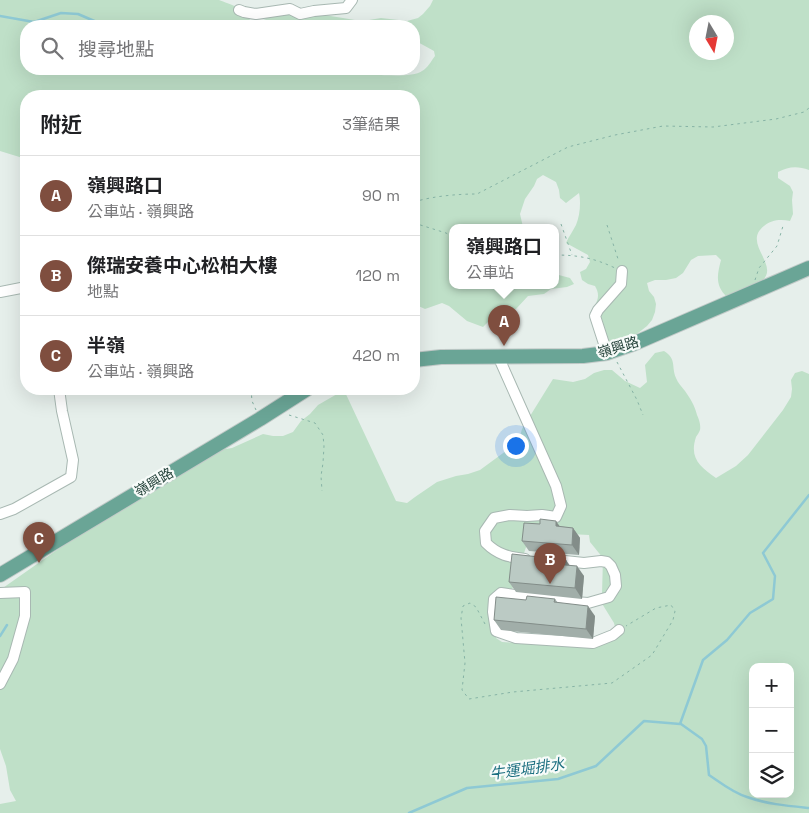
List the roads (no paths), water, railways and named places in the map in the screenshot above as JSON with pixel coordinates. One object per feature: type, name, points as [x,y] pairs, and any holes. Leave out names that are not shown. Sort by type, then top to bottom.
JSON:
[{"type":"main road","name":"嶺興路","points":[[420,359],[441,357],[583,356],[608,353],[809,268]]},
{"type":"main road","name":"嶺興路","points":[[0,575],[298,395]]},
{"type":"street","points":[[239,10],[256,14],[290,9],[300,14],[346,8],[352,0]]},
{"type":"street","points":[[608,353],[595,316],[621,284],[622,272]]},
{"type":"street","points":[[0,292],[20,288]]},
{"type":"street","points":[[498,356],[556,486],[561,506],[556,517],[510,515],[494,518],[485,531],[486,543],[494,551],[510,557],[584,563],[607,562],[614,570],[616,586],[609,597],[588,602],[550,600],[501,593],[494,599],[493,612],[496,631],[516,638],[593,643],[613,635],[619,630]]},
{"type":"street","points":[[0,514],[14,509],[71,477],[73,460],[60,395]]},
{"type":"street","points":[[0,593],[25,592],[25,616],[16,650],[0,684]]},
{"type":"waterway","points":[[40,20],[61,13],[78,14],[92,20]]},
{"type":"waterway","points":[[0,16],[23,20]]},
{"type":"waterway","name":"牛運堀排水","points":[[409,813],[467,788],[558,779],[596,766],[644,721],[680,724],[703,660],[727,640],[750,613],[773,599],[775,576],[763,553],[809,495]]},
{"type":"waterway","points":[[0,636],[7,625]]},
{"type":"waterway","points":[[681,724],[702,739],[706,746],[709,775],[727,788],[762,801],[809,808]]},
{"type":"place","name":"嶺興路口","points":[[504,346]]},
{"type":"place","name":"半嶺","points":[[39,563]]},
{"type":"place","name":"傑瑞安養中心松柏大樓","points":[[550,584]]}]
